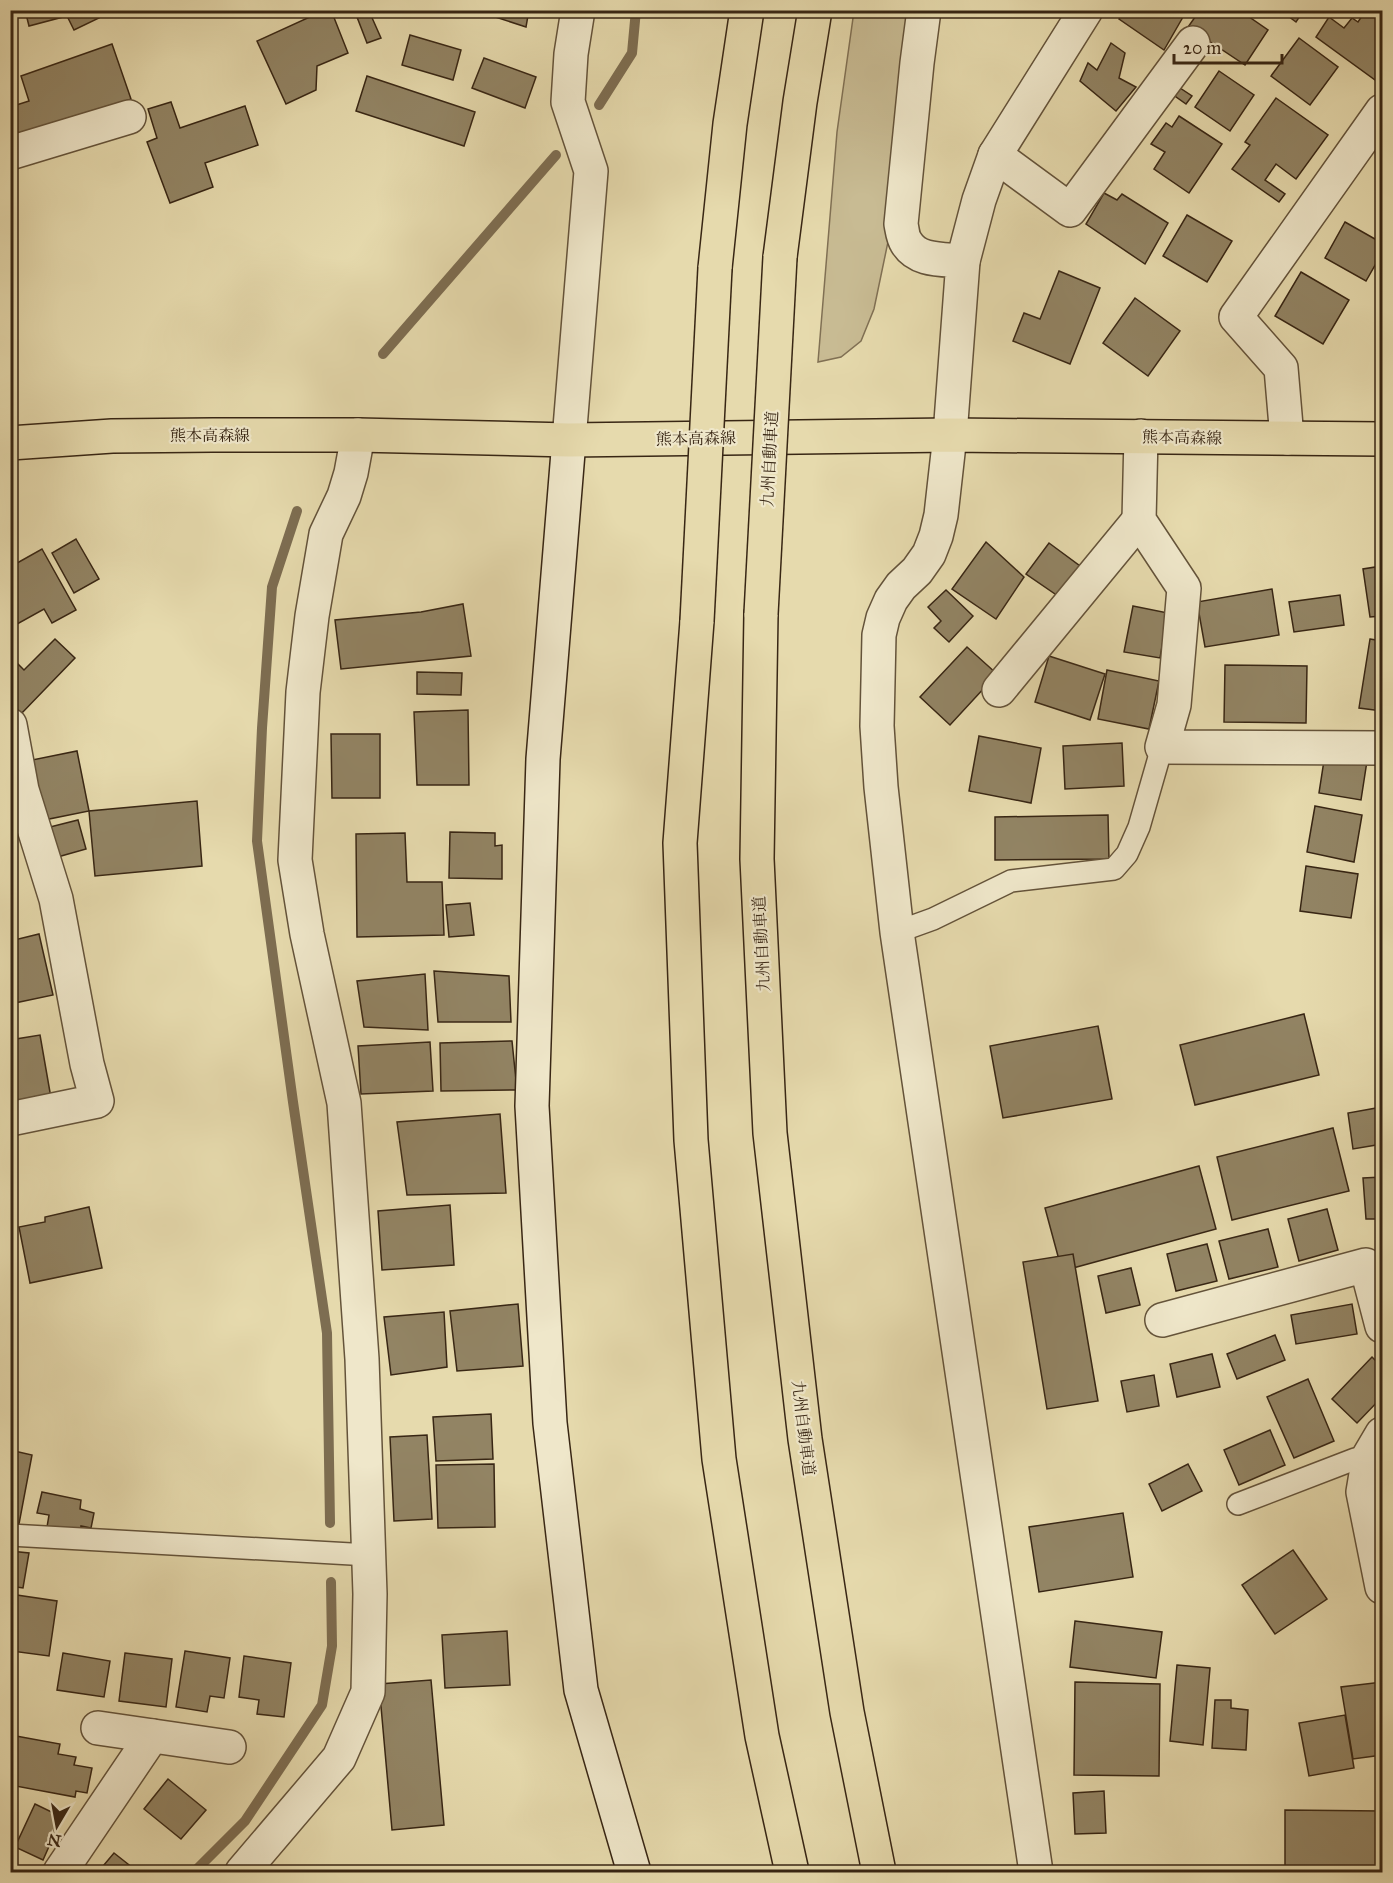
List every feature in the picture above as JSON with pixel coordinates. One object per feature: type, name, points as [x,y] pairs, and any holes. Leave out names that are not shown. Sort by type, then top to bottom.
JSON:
[{"type":"main road","points":[[747,10],[730,124],[715,268],[697,621],[680,843],[691,1140],[719,1459],[762,1736],[792,1872]]},
{"type":"main road","name":"九州自動車道","points":[[815,10],[800,102],[780,257],[761,614],[757,859],[770,1133],[805,1439],[847,1712],[879,1872]]},
{"type":"main road","name":"熊本高森線","points":[[10,443],[112,436],[358,435],[569,440],[950,435],[1383,439]]},
{"type":"street","points":[[579,10],[571,54],[568,102],[591,171],[543,759],[531,1106],[550,1423],[581,1690],[634,1872]]},
{"type":"street","points":[[924,10],[901,224],[905,242],[915,252],[929,258],[963,261]]},
{"type":"street","points":[[1036,1872],[897,932],[881,787],[877,726],[879,635],[891,600],[929,554],[936,536],[950,435],[963,261],[979,200],[995,155],[1086,10]]},
{"type":"street","points":[[995,155],[1070,210],[1193,44]]},
{"type":"street","points":[[1287,438],[1281,368],[1236,317],[1383,111]]},
{"type":"street","points":[[10,153],[129,117]]},
{"type":"street","points":[[242,1872],[339,1758],[368,1692],[370,1594],[362,1359],[344,1103],[307,934],[295,860],[303,692],[312,616],[326,534],[344,496],[358,435]]},
{"type":"street","points":[[1141,436],[1139,520],[1184,588],[1174,705],[1162,747],[1383,748]]},
{"type":"street","points":[[999,690],[1139,520]]},
{"type":"street","points":[[10,725],[22,790],[56,899],[87,1064],[97,1101],[10,1119]]},
{"type":"street","points":[[1162,1320],[1366,1265],[1383,1326]]},
{"type":"street","points":[[1376,1445],[1363,1492],[1383,1587]]},
{"type":"street","points":[[98,1728],[229,1747]]},
{"type":"street","points":[[60,1872],[152,1736]]},
{"type":"lane","points":[[897,932],[933,919],[1011,881],[1114,869],[1127,854],[1138,827],[1162,747]]},
{"type":"lane","points":[[1238,1503],[1355,1459],[1376,1445]]},
{"type":"lane","points":[[10,1534],[369,1555]]},
{"type":"shaded area","points":[[854,11],[916,11],[894,213],[874,309],[861,341],[841,357],[818,362],[837,132]]},
{"type":"building","points":[[25,10],[95,10],[99,18],[74,30],[67,16],[29,26]]},
{"type":"building","points":[[325,10],[331,10],[348,53],[317,66],[316,90],[286,104],[257,41]]},
{"type":"building","points":[[481,10],[529,10],[526,27],[480,12]]},
{"type":"building","points":[[1124,10],[1174,10],[1183,17],[1164,50],[1119,19]]},
{"type":"building","points":[[1200,10],[1209,10],[1217,16],[1221,10],[1239,10],[1268,30],[1245,65],[1188,27]]},
{"type":"building","points":[[1280,10],[1304,10],[1296,22]]},
{"type":"building","points":[[1366,10],[1374,10],[1382,16],[1382,85],[1316,37],[1329,17],[1344,28],[1352,18],[1358,22]]},
{"type":"building","points":[[369,11],[381,38],[367,43],[357,17]]},
{"type":"building","points":[[410,35],[461,50],[453,80],[402,65]]},
{"type":"building","points":[[1299,38],[1338,67],[1310,105],[1271,76]]},
{"type":"building","points":[[1111,43],[1125,53],[1119,78],[1136,87],[1116,111],[1080,81],[1088,63],[1097,70]]},
{"type":"building","points":[[112,44],[131,99],[10,142],[10,107],[29,101],[21,76]]},
{"type":"building","points":[[484,58],[536,77],[525,108],[472,88]]},
{"type":"building","points":[[1219,71],[1254,95],[1230,131],[1195,107]]},
{"type":"building","points":[[367,76],[475,112],[464,146],[356,111]]},
{"type":"building","points":[[1177,86],[1192,96],[1186,104],[1172,94]]},
{"type":"building","points":[[1276,98],[1328,135],[1296,179],[1276,164],[1265,180],[1285,194],[1279,202],[1232,169],[1250,145],[1245,142]]},
{"type":"building","points":[[171,102],[180,128],[245,106],[258,145],[205,163],[213,187],[170,203],[147,142],[157,138],[148,109]]},
{"type":"building","points":[[1179,116],[1222,144],[1189,193],[1154,169],[1165,152],[1151,144],[1166,123],[1172,127]]},
{"type":"building","points":[[1104,193],[1117,200],[1122,194],[1168,223],[1145,264],[1086,224]]},
{"type":"building","points":[[1187,215],[1232,241],[1207,282],[1163,256]]},
{"type":"building","points":[[1345,222],[1382,243],[1382,253],[1366,281],[1325,258]]},
{"type":"building","points":[[1059,271],[1100,288],[1070,364],[1013,341],[1024,313],[1040,319]]},
{"type":"building","points":[[1301,272],[1349,300],[1323,344],[1275,316]]},
{"type":"building","points":[[1135,298],[1180,331],[1148,376],[1103,343]]},
{"type":"building","points":[[76,539],[99,579],[74,593],[52,553]]},
{"type":"building","points":[[986,542],[1024,577],[996,619],[952,589]]},
{"type":"building","points":[[1049,543],[1080,566],[1058,596],[1026,574]]},
{"type":"building","points":[[42,549],[76,610],[52,623],[44,609],[10,628],[10,567]]},
{"type":"building","points":[[1382,566],[1382,616],[1370,617],[1363,569]]},
{"type":"building","points":[[1272,589],[1279,635],[1205,647],[1197,602]]},
{"type":"building","points":[[946,590],[973,616],[949,642],[934,628],[941,621],[928,607]]},
{"type":"building","points":[[1340,595],[1344,625],[1294,632],[1289,602]]},
{"type":"building","points":[[463,604],[471,656],[341,669],[335,620],[421,612]]},
{"type":"building","points":[[1133,606],[1168,613],[1160,658],[1124,652]]},
{"type":"building","points":[[55,639],[75,658],[20,715],[10,706],[10,662],[13,659],[24,670]]},
{"type":"building","points":[[1370,639],[1382,641],[1382,711],[1359,708]]},
{"type":"building","points":[[967,647],[997,674],[950,725],[920,697]]},
{"type":"building","points":[[1049,656],[1105,674],[1090,720],[1035,702]]},
{"type":"building","points":[[1225,665],[1307,666],[1306,723],[1224,722]]},
{"type":"building","points":[[1107,670],[1159,681],[1149,729],[1098,719]]},
{"type":"building","points":[[417,672],[462,673],[461,695],[417,694]]},
{"type":"building","points":[[468,710],[469,785],[417,785],[414,712]]},
{"type":"building","points":[[331,734],[380,734],[380,798],[332,798]]},
{"type":"building","points":[[979,736],[1041,748],[1031,803],[969,791]]},
{"type":"building","points":[[1122,743],[1124,786],[1065,789],[1063,746]]},
{"type":"building","points":[[77,751],[89,811],[44,820],[32,760]]},
{"type":"building","points":[[1325,754],[1367,761],[1361,800],[1319,793]]},
{"type":"building","points":[[197,801],[202,866],[95,876],[89,811]]},
{"type":"building","points":[[1315,806],[1362,815],[1354,862],[1307,852]]},
{"type":"building","points":[[1108,815],[1109,859],[995,860],[995,817]]},
{"type":"building","points":[[78,820],[86,849],[54,858],[46,828]]},
{"type":"building","points":[[450,832],[495,833],[495,846],[502,845],[502,879],[449,878]]},
{"type":"building","points":[[405,833],[407,882],[442,882],[444,935],[357,937],[356,834]]},
{"type":"building","points":[[1306,866],[1358,874],[1351,918],[1300,911]]},
{"type":"building","points":[[470,903],[474,935],[449,937],[446,905]]},
{"type":"building","points":[[39,934],[53,995],[10,1004],[10,941]]},
{"type":"building","points":[[434,971],[509,976],[511,1022],[438,1022]]},
{"type":"building","points":[[425,974],[428,1030],[364,1027],[357,981]]},
{"type":"building","points":[[1304,1014],[1319,1075],[1195,1105],[1180,1045]]},
{"type":"building","points":[[1098,1026],[1112,1099],[1003,1118],[990,1046]]},
{"type":"building","points":[[40,1035],[51,1098],[10,1106],[10,1040]]},
{"type":"building","points":[[512,1041],[517,1090],[441,1091],[440,1043]]},
{"type":"building","points":[[430,1042],[433,1091],[361,1094],[358,1046]]},
{"type":"building","points":[[1382,1107],[1382,1144],[1353,1149],[1348,1113]]},
{"type":"building","points":[[500,1114],[506,1193],[407,1195],[397,1122]]},
{"type":"building","points":[[1333,1128],[1349,1191],[1232,1220],[1217,1157]]},
{"type":"building","points":[[1199,1166],[1216,1229],[1062,1271],[1045,1208]]},
{"type":"building","points":[[1382,1177],[1382,1219],[1366,1219],[1363,1178]]},
{"type":"building","points":[[450,1205],[454,1265],[382,1270],[378,1211]]},
{"type":"building","points":[[89,1207],[102,1268],[30,1283],[19,1227],[45,1222],[45,1217]]},
{"type":"building","points":[[1327,1209],[1338,1250],[1299,1261],[1288,1219]]},
{"type":"building","points":[[1268,1229],[1278,1267],[1229,1279],[1219,1241]]},
{"type":"building","points":[[1207,1244],[1217,1281],[1176,1291],[1167,1254]]},
{"type":"building","points":[[1073,1254],[1098,1401],[1047,1409],[1023,1262]]},
{"type":"building","points":[[1131,1268],[1140,1305],[1106,1313],[1098,1276]]},
{"type":"building","points":[[518,1304],[523,1366],[457,1371],[450,1311]]},
{"type":"building","points":[[1352,1304],[1357,1334],[1296,1344],[1291,1315]]},
{"type":"building","points":[[444,1312],[447,1367],[391,1375],[384,1317]]},
{"type":"building","points":[[1275,1335],[1285,1360],[1237,1379],[1227,1354]]},
{"type":"building","points":[[1212,1354],[1220,1387],[1177,1397],[1170,1364]]},
{"type":"building","points":[[1372,1357],[1382,1367],[1382,1397],[1357,1423],[1332,1399]]},
{"type":"building","points":[[1154,1375],[1159,1406],[1127,1412],[1121,1381]]},
{"type":"building","points":[[1308,1379],[1334,1441],[1294,1458],[1267,1397]]},
{"type":"building","points":[[491,1414],[493,1459],[436,1461],[433,1417]]},
{"type":"building","points":[[1270,1430],[1285,1465],[1239,1485],[1224,1450]]},
{"type":"building","points":[[427,1435],[432,1519],[394,1521],[390,1437]]},
{"type":"building","points":[[10,1450],[32,1455],[19,1524],[10,1523]]},
{"type":"building","points":[[494,1464],[495,1527],[438,1528],[436,1465]]},
{"type":"building","points":[[1188,1464],[1202,1491],[1162,1511],[1149,1484]]},
{"type":"building","points":[[42,1492],[81,1500],[80,1509],[94,1513],[91,1528],[81,1526],[80,1533],[47,1527],[49,1515],[37,1513]]},
{"type":"building","points":[[1123,1513],[1133,1577],[1039,1592],[1029,1527]]},
{"type":"building","points":[[1293,1550],[1327,1599],[1275,1634],[1242,1585]]},
{"type":"building","points":[[10,1551],[29,1553],[23,1588],[10,1586]]},
{"type":"building","points":[[10,1594],[57,1601],[49,1656],[12,1651],[10,1660]]},
{"type":"building","points":[[1075,1621],[1162,1632],[1156,1678],[1070,1667]]},
{"type":"building","points":[[507,1631],[510,1685],[445,1688],[442,1635]]},
{"type":"building","points":[[185,1651],[230,1658],[224,1698],[210,1696],[207,1712],[176,1707]]},
{"type":"building","points":[[63,1653],[110,1661],[104,1697],[57,1690]]},
{"type":"building","points":[[125,1653],[172,1659],[166,1707],[119,1701]]},
{"type":"building","points":[[244,1656],[291,1663],[284,1717],[257,1714],[259,1700],[239,1697]]},
{"type":"building","points":[[1177,1665],[1210,1668],[1203,1745],[1170,1741]]},
{"type":"building","points":[[431,1680],[444,1825],[392,1830],[379,1684]]},
{"type":"building","points":[[1075,1682],[1160,1684],[1159,1776],[1074,1775]]},
{"type":"building","points":[[1382,1682],[1382,1755],[1353,1759],[1341,1687]]},
{"type":"building","points":[[1215,1700],[1231,1700],[1231,1708],[1248,1710],[1246,1750],[1212,1748]]},
{"type":"building","points":[[1345,1715],[1354,1768],[1309,1776],[1299,1723]]},
{"type":"building","points":[[16,1736],[60,1744],[58,1754],[76,1757],[74,1765],[92,1768],[87,1793],[76,1791],[75,1797],[10,1785],[10,1764]]},
{"type":"building","points":[[168,1779],[206,1810],[181,1839],[144,1809]]},
{"type":"building","points":[[1104,1791],[1106,1833],[1075,1834],[1073,1793]]},
{"type":"building","points":[[35,1804],[62,1817],[43,1860],[15,1847]]},
{"type":"building","points":[[1285,1810],[1382,1811],[1382,1872],[1285,1872]]},
{"type":"building","points":[[114,1853],[138,1872],[98,1872]]},
{"type":"waterway","points":[[599,105],[632,53],[636,10]]},
{"type":"waterway","points":[[383,354],[556,155]]},
{"type":"waterway","points":[[297,511],[272,587],[257,841],[327,1333],[330,1523]]},
{"type":"waterway","points":[[194,1872],[245,1821],[322,1705],[332,1646],[331,1582]]}]
